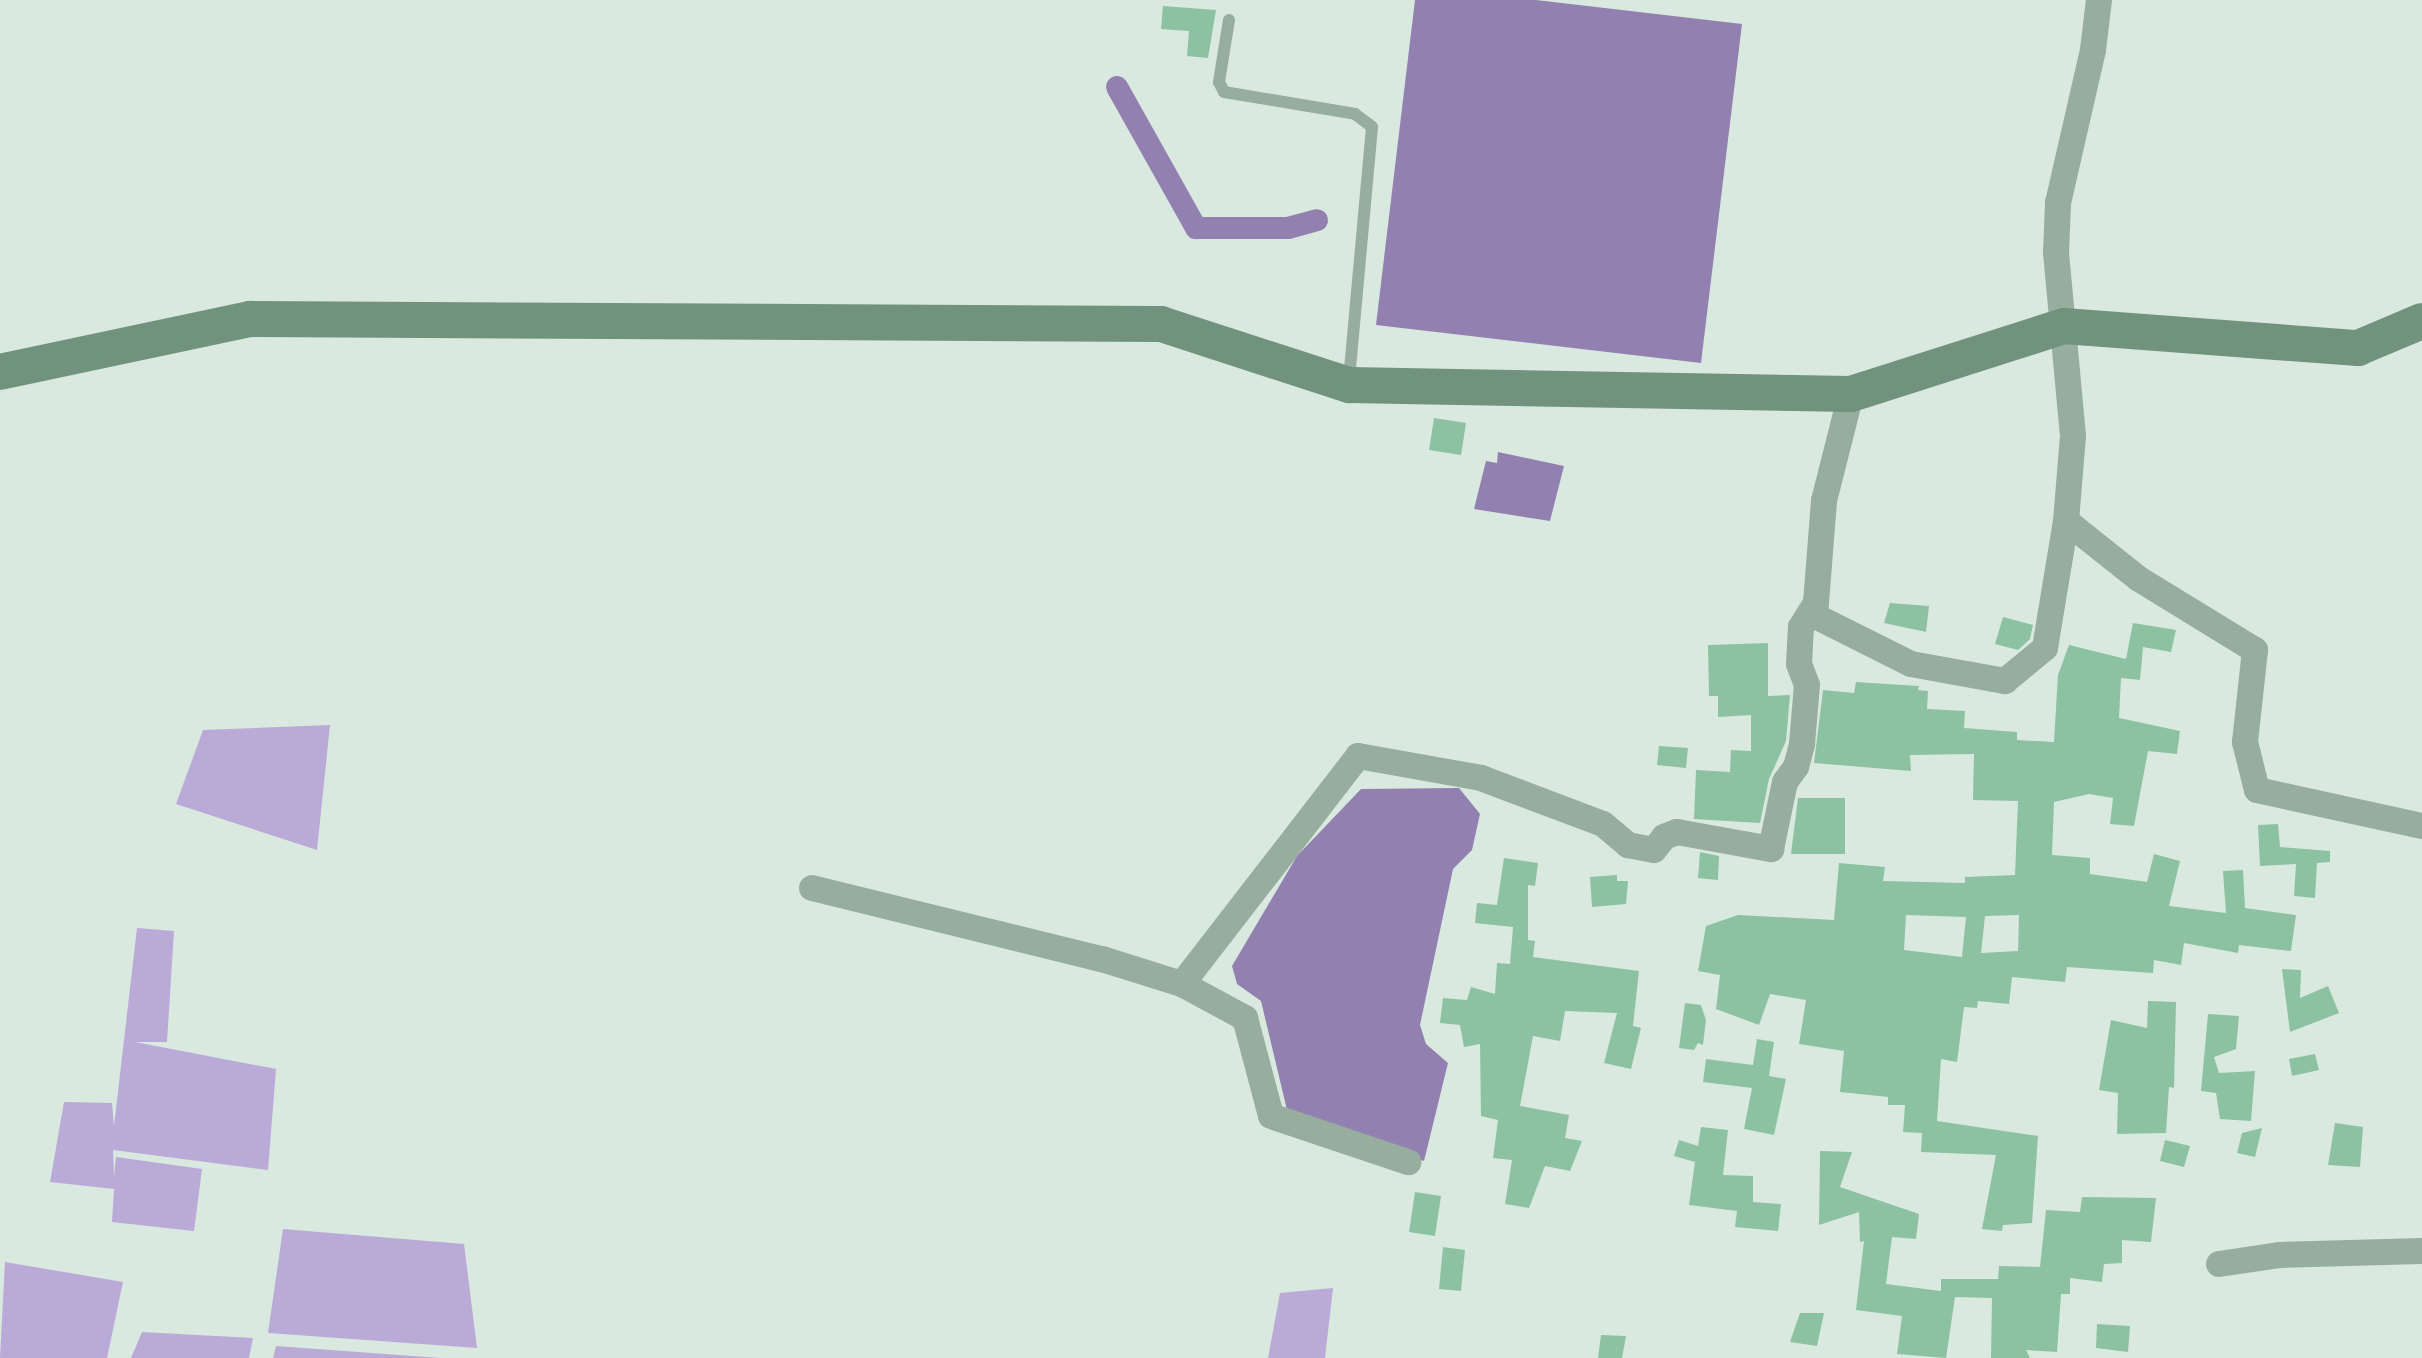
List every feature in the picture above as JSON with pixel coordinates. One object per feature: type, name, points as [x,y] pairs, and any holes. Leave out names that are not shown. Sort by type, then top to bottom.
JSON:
[{"type":"street","points":[[1851,394],[1824,501],[1815,616],[1911,664],[2005,681],[2045,648],[2066,521],[2073,436],[2056,253],[2058,203],[2093,50],[2099,0]]},
{"type":"street","points":[[0,372],[250,319],[1161,324],[1349,385],[1851,394],[2064,326],[2358,348],[2422,321]]},
{"type":"street","points":[[2066,521],[2139,579],[2255,650],[2245,742],[2257,790],[2422,826]]},
{"type":"street","points":[[1182,984],[1358,756],[1481,778],[1603,824],[1628,845],[1654,850],[1664,837],[1677,832],[1771,849],[1785,782],[1796,767],[1802,744],[1807,685],[1799,664],[1801,627],[1815,605]]},
{"type":"street","points":[[812,888],[1102,959],[1182,984],[1245,1018],[1271,1116],[1408,1162]]},
{"type":"street","points":[[2219,1264],[2280,1255],[2422,1251]]},
{"type":"lane","points":[[1229,20],[1219,82],[1224,92],[1355,114],[1372,127],[1349,385]]},
{"type":"shaded area","points":[[1415,0],[1536,0],[1742,24],[1701,363],[1376,325]]},
{"type":"shaded area","points":[[1498,452],[1564,466],[1550,521],[1474,509],[1486,461],[1497,463]]},
{"type":"shaded area","points":[[330,725],[317,850],[176,804],[203,730]]},
{"type":"shaded area","points":[[1459,788],[1480,814],[1472,850],[1453,869],[1420,1025],[1426,1044],[1448,1063],[1424,1161],[1287,1110],[1261,1001],[1237,984],[1232,966],[1297,856],[1361,789]]},
{"type":"shaded area","points":[[137,928],[174,931],[167,1042],[135,1042],[276,1069],[268,1170],[113,1150],[114,1177],[116,1157],[202,1169],[194,1231],[112,1222],[114,1189],[50,1182],[64,1102],[112,1103],[114,1126]]},
{"type":"shaded area","points":[[283,1229],[464,1244],[477,1348],[268,1333]]},
{"type":"shaded area","points":[[5,1262],[123,1282],[107,1358],[0,1358]]},
{"type":"shaded area","points":[[1333,1288],[1325,1358],[1268,1358],[1280,1293]]},
{"type":"shaded area","points":[[142,1332],[253,1338],[249,1358],[131,1358]]},
{"type":"shaded area","points":[[276,1346],[440,1358],[273,1358]]},
{"type":"building","points":[[1163,6],[1216,10],[1208,58],[1187,56],[1189,31],[1161,29]]},
{"type":"building","points":[[1434,418],[1466,423],[1461,455],[1429,450]]},
{"type":"building","points":[[1890,603],[1929,606],[1926,632],[1884,623]]},
{"type":"building","points":[[2003,617],[2033,625],[2030,639],[2018,650],[1995,644]]},
{"type":"building","points":[[2133,623],[2176,630],[2171,652],[2143,647],[2140,680],[2121,678],[2119,718],[2180,731],[2177,754],[2148,751],[2134,826],[2110,824],[2113,798],[2089,794],[2054,802],[2052,855],[2090,858],[2090,874],[2147,882],[2154,854],[2180,861],[2169,906],[2226,913],[2223,871],[2243,870],[2245,908],[2296,915],[2291,951],[2239,945],[2238,953],[2184,943],[2181,965],[2154,960],[2153,973],[2067,967],[2065,982],[2012,977],[2009,1004],[1978,1001],[1977,1008],[1964,1007],[1957,1062],[1941,1059],[1937,1121],[2038,1136],[2032,1223],[2003,1225],[2002,1231],[1982,1229],[1996,1155],[1921,1152],[1922,1133],[1903,1132],[1905,1105],[1888,1105],[1888,1097],[1840,1092],[1844,1051],[1799,1044],[1806,1000],[1770,994],[1759,1025],[1716,1009],[1720,975],[1698,971],[1706,926],[1738,915],[1834,920],[1839,863],[1885,867],[1883,881],[1965,883],[1965,877],[2015,875],[2018,801],[1973,800],[1974,754],[1910,755],[1911,771],[1814,763],[1823,690],[1854,693],[1856,682],[1919,686],[1918,690],[1928,691],[1927,709],[1965,711],[1964,728],[2017,732],[2017,740],[2054,742],[2058,675],[2069,645],[2126,659]],"holes":[[[1906,915],[1966,917],[1962,957],[1904,950]],[[2019,915],[2018,951],[1981,953],[1985,916]]]},
{"type":"building","points":[[1768,643],[1768,696],[1790,695],[1786,741],[1769,779],[1760,823],[1694,819],[1696,770],[1730,772],[1731,750],[1751,751],[1751,715],[1718,717],[1718,696],[1709,696],[1708,645]]},
{"type":"building","points":[[1659,746],[1688,748],[1686,768],[1657,765]]},
{"type":"building","points":[[1798,798],[1845,798],[1845,854],[1791,854]]},
{"type":"building","points":[[2278,824],[2280,847],[2330,851],[2330,862],[2317,863],[2315,898],[2294,896],[2296,864],[2260,866],[2258,825]]},
{"type":"building","points":[[1700,852],[1719,856],[1718,880],[1698,878]]},
{"type":"building","points":[[1504,858],[1538,863],[1535,886],[1528,885],[1528,940],[1535,941],[1533,957],[1639,971],[1633,1026],[1641,1028],[1631,1069],[1604,1063],[1617,1013],[1565,1011],[1560,1041],[1533,1036],[1520,1106],[1569,1115],[1565,1138],[1582,1141],[1570,1171],[1545,1166],[1529,1208],[1505,1204],[1512,1160],[1493,1158],[1498,1120],[1481,1116],[1480,1044],[1464,1047],[1460,1025],[1440,1023],[1443,998],[1467,1000],[1471,987],[1495,994],[1497,963],[1510,964],[1513,927],[1475,923],[1477,903],[1497,905]]},
{"type":"building","points":[[1617,875],[1617,881],[1628,881],[1626,904],[1592,907],[1590,877]]},
{"type":"building","points":[[2282,969],[2301,970],[2300,998],[2328,986],[2339,1013],[2290,1032]]},
{"type":"building","points":[[2148,1001],[2176,1002],[2174,1088],[2169,1087],[2166,1133],[2117,1134],[2118,1093],[2099,1090],[2111,1020],[2147,1028]]},
{"type":"building","points":[[1685,1003],[1701,1005],[1706,1020],[1703,1045],[1698,1043],[1694,1050],[1679,1048]]},
{"type":"building","points":[[2208,1014],[2239,1016],[2236,1049],[2214,1057],[2219,1073],[2255,1071],[2251,1121],[2220,1119],[2216,1093],[2201,1091]]},
{"type":"building","points":[[1757,1039],[1774,1042],[1769,1076],[1786,1079],[1774,1135],[1744,1129],[1752,1088],[1703,1082],[1706,1059],[1753,1065]]},
{"type":"building","points":[[2315,1054],[2319,1070],[2292,1076],[2289,1059]]},
{"type":"building","points":[[2335,1123],[2363,1127],[2360,1167],[2328,1165]]},
{"type":"building","points":[[1701,1127],[1728,1130],[1723,1175],[1753,1176],[1753,1202],[1781,1204],[1778,1231],[1735,1227],[1737,1211],[1689,1205],[1695,1162],[1674,1156],[1679,1140],[1698,1146]]},
{"type":"building","points":[[2262,1128],[2255,1157],[2237,1153],[2242,1133]]},
{"type":"building","points":[[2165,1140],[2190,1146],[2184,1167],[2160,1161]]},
{"type":"building","points":[[1820,1151],[1852,1152],[1840,1187],[1919,1214],[1916,1239],[1892,1237],[1886,1284],[1941,1291],[1941,1279],[1998,1279],[1999,1266],[2040,1267],[2046,1210],[2080,1212],[2082,1197],[2156,1198],[2151,1242],[2122,1240],[2122,1263],[2104,1264],[2102,1282],[2070,1278],[2070,1294],[2061,1294],[2057,1352],[2026,1350],[2030,1358],[1991,1358],[1992,1298],[1955,1297],[1946,1358],[1897,1354],[1902,1316],[1856,1310],[1864,1241],[1860,1242],[1859,1212],[1819,1225]]},
{"type":"building","points":[[1415,1192],[1441,1196],[1435,1236],[1409,1232]]},
{"type":"building","points":[[1443,1247],[1465,1250],[1461,1291],[1439,1289]]},
{"type":"building","points":[[1800,1313],[1824,1313],[1817,1346],[1790,1342]]},
{"type":"building","points":[[2097,1324],[2130,1326],[2128,1352],[2096,1348]]},
{"type":"building","points":[[1601,1335],[1626,1336],[1622,1358],[1598,1358]]},
{"type":"waterway","points":[[1117,87],[1196,228],[1288,228],[1317,220]]}]
